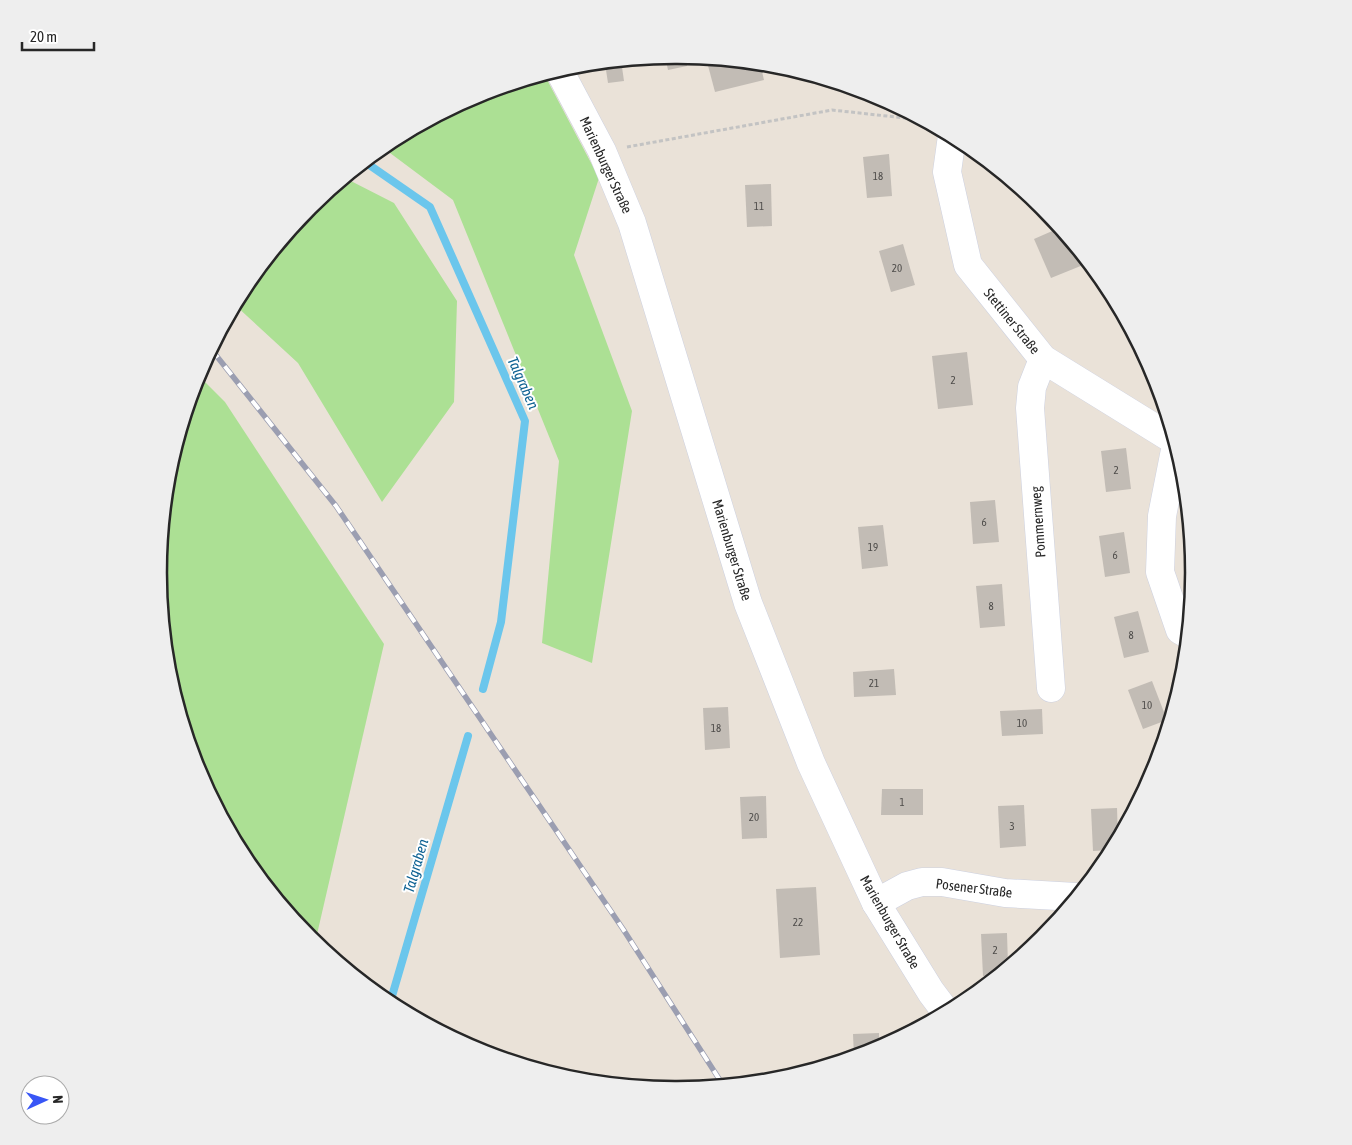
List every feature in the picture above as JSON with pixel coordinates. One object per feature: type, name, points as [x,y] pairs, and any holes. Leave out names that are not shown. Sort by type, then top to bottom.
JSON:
[{"type":"street","name":"Marienburger Straße","points":[[563,77],[602,151],[632,223],[748,602],[811,763],[876,903],[942,1006]]},
{"type":"street","name":"Stettiner Straße","points":[[951,144],[947,172],[968,265],[1044,359],[1165,434]]},
{"type":"street","name":"Pommernweg","points":[[1044,359],[1032,387],[1030,408],[1051,688]]},
{"type":"street","points":[[1172,463],[1162,516],[1160,572],[1181,631]]},
{"type":"street","name":"Posener Straße","points":[[876,903],[907,886],[922,882],[942,882],[1005,893],[1068,897]]},
{"type":"path","points":[[602,151],[832,110],[905,118]]},
{"type":"green space","points":[[547,80],[599,178],[574,255],[632,411],[592,663],[542,643],[559,461],[453,200],[389,152],[451,116],[481,102]]},
{"type":"green space","points":[[351,181],[394,203],[457,301],[454,402],[382,502],[298,363],[240,310],[272,263],[294,237],[316,213]]},
{"type":"green space","points":[[205,382],[225,402],[384,644],[317,933],[272,882],[235,827],[206,767],[194,736],[177,672],[168,606],[168,539],[177,473],[194,409]]},
{"type":"building","points":[[667,64],[687,64],[687,66],[668,70]]},
{"type":"building","points":[[708,65],[762,72],[764,80],[715,92]]},
{"type":"building","points":[[622,67],[624,81],[608,83],[606,70]]},
{"type":"building","points":[[889,154],[892,196],[867,198],[863,157]]},
{"type":"building","points":[[771,184],[772,226],[747,227],[745,185]]},
{"type":"building","points":[[1052,231],[1082,266],[1051,278],[1034,239]]},
{"type":"building","points":[[903,244],[915,285],[891,292],[879,251]]},
{"type":"building","points":[[967,352],[973,405],[938,409],[932,356]]},
{"type":"building","points":[[1126,448],[1131,489],[1106,492],[1101,451]]},
{"type":"building","points":[[995,500],[999,542],[973,544],[970,502]]},
{"type":"building","points":[[883,525],[888,566],[862,569],[858,527]]},
{"type":"building","points":[[1124,532],[1130,573],[1105,577],[1099,536]]},
{"type":"building","points":[[1002,584],[1005,626],[980,628],[976,586]]},
{"type":"building","points":[[1138,611],[1149,652],[1124,658],[1114,617]]},
{"type":"building","points":[[894,669],[896,695],[854,697],[853,672]]},
{"type":"building","points":[[1152,681],[1164,713],[1162,722],[1143,729],[1128,690]]},
{"type":"building","points":[[728,707],[730,748],[705,750],[703,708]]},
{"type":"building","points":[[1042,709],[1043,734],[1002,736],[1000,711]]},
{"type":"building","points":[[882,789],[923,789],[923,815],[881,815]]},
{"type":"building","points":[[766,796],[767,838],[742,839],[740,797]]},
{"type":"building","points":[[1024,805],[1026,846],[1000,848],[998,806]]},
{"type":"building","points":[[1117,808],[1118,826],[1102,851],[1093,851],[1091,809]]},
{"type":"building","points":[[816,887],[820,955],[780,958],[776,889]]},
{"type":"building","points":[[1007,933],[1008,958],[986,976],[983,976],[981,934]]},
{"type":"building","points":[[879,1033],[879,1039],[854,1049],[853,1034]]},
{"type":"waterway","name":"Talgraben","points":[[370,166],[430,207],[525,421],[501,622],[483,689]]},
{"type":"waterway","name":"Talgraben","points":[[392,995],[468,736]]},
{"type":"railway","points":[[216,355],[336,506],[623,929],[719,1079]]}]
